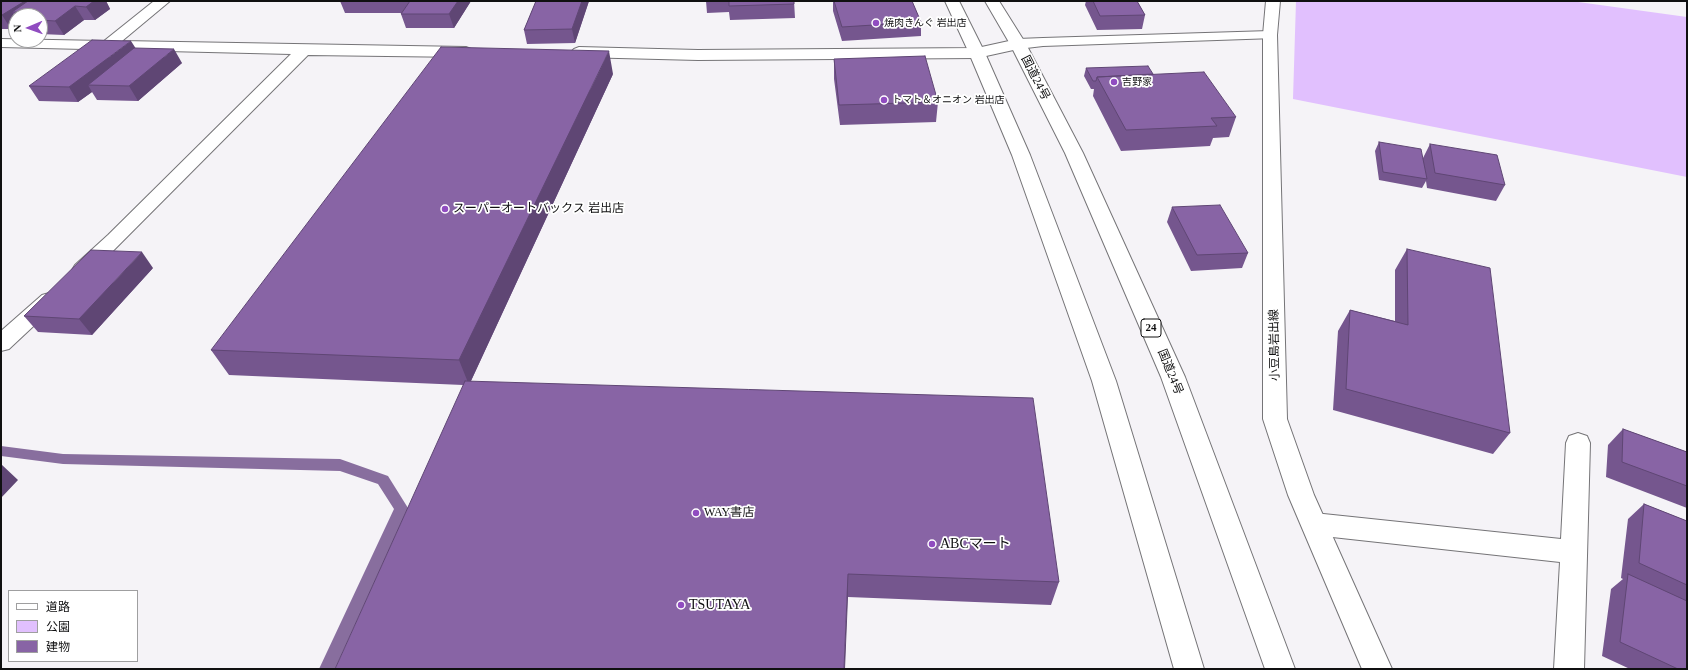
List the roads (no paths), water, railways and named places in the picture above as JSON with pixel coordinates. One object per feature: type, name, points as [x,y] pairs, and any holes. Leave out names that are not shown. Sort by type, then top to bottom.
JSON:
[{"type":"main road","points":[[107,46],[164,1]]},
{"type":"main road","points":[[952,1],[977,53],[1021,155],[1104,381],[1189,669]]},
{"type":"main road","name":"国道24号","points":[[992,1],[1018,44],[1074,153],[1173,377],[1280,669]]},
{"type":"main road","name":"小豆島岩出線","points":[[1273,1],[1270,35],[1275,419],[1301,495],[1377,669]]},
{"type":"main road","points":[[567,52],[698,55],[977,53],[1018,44],[1270,35]]},
{"type":"main road","points":[[1,42],[107,46],[481,52]]},
{"type":"main road","points":[[1,343],[121,234],[304,50]]},
{"type":"main road","points":[[1569,669],[1578,443]]},
{"type":"main road","points":[[1314,524],[1574,552]]},
{"type":"waterway","points":[[1,451],[63,459],[340,465],[383,480],[401,508],[327,669]]},
{"type":"place","name":"焼肉きんぐ 岩出店","points":[[876,23]]},
{"type":"place","name":"吉野家","points":[[1114,82]]},
{"type":"place","name":"トマト＆オニオン 岩出店","points":[[884,100]]},
{"type":"place","name":"スーパーオートバックス 岩出店","points":[[445,209]]},
{"type":"place","name":"WAY書店","points":[[696,513]]},
{"type":"place","name":"ABCマート","points":[[932,544]]},
{"type":"place","name":"TSUTAYA","points":[[681,605]]}]
